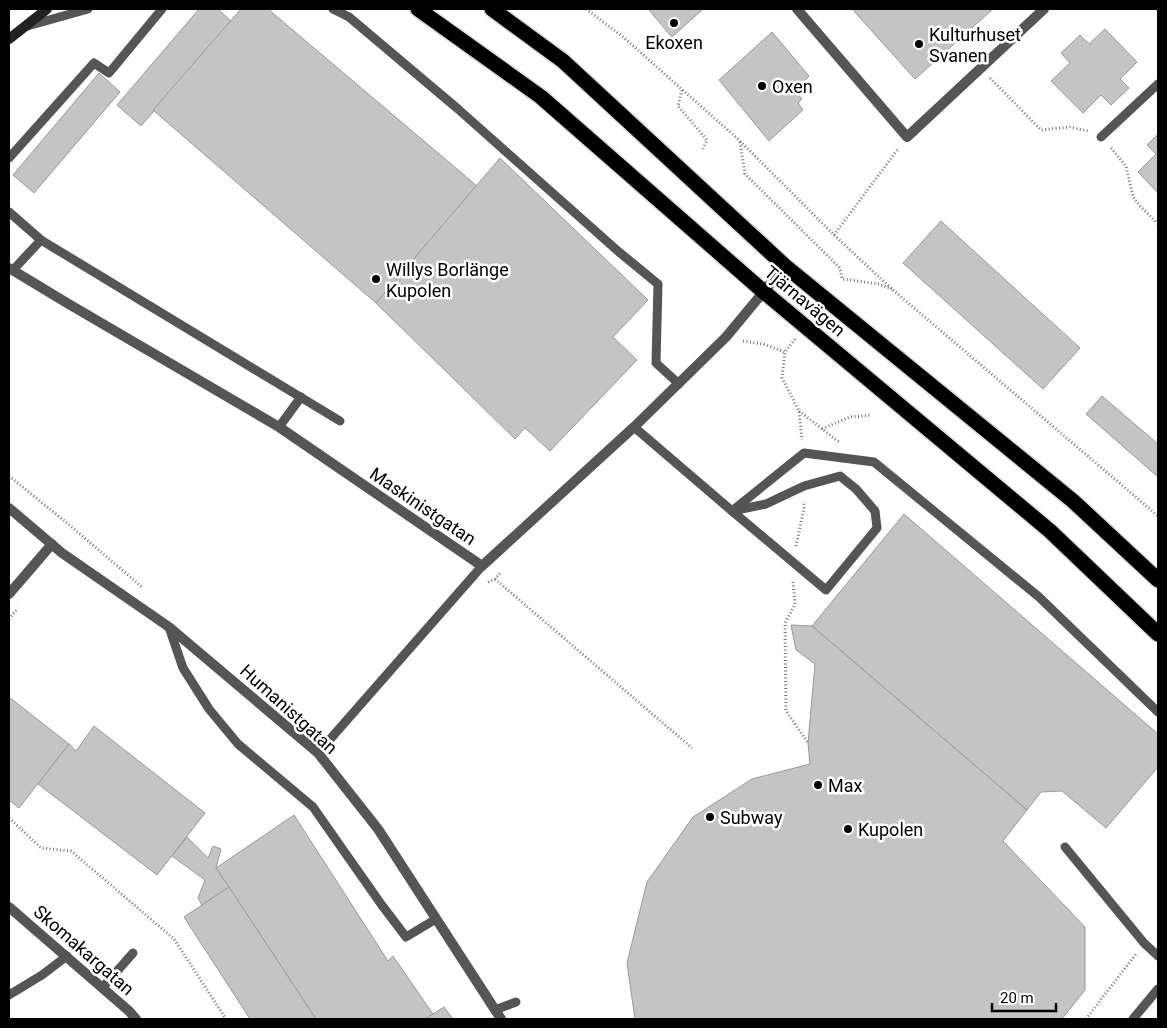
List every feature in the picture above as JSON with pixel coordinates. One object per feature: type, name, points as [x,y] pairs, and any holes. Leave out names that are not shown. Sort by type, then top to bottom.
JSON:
[{"type":"highway","name":"Tjärnavägen","points":[[418,9],[541,97],[764,292],[1050,531],[1158,634]]},
{"type":"highway","name":"Tjärnavägen","points":[[492,9],[563,61],[785,266],[1073,501],[1158,580]]},
{"type":"street","points":[[9,40],[46,9]]},
{"type":"street","points":[[797,9],[907,138],[1044,9]]},
{"type":"street","name":"Maskinistgatan","points":[[11,269],[280,427],[482,566],[679,384],[726,337],[785,266]]},
{"type":"street","name":"Humanistgatan","points":[[9,508],[52,544],[169,627],[318,753],[378,829],[502,1019]]},
{"type":"street","points":[[9,594],[52,544]]},
{"type":"street","name":"Skomakargatan","points":[[9,907],[67,956],[136,1019]]},
{"type":"lane","points":[[22,28],[88,9]]},
{"type":"lane","points":[[9,158],[94,63],[109,73],[162,9]]},
{"type":"lane","points":[[334,9],[349,16],[658,284],[656,363],[679,384]]},
{"type":"lane","points":[[1101,138],[1158,84]]},
{"type":"lane","points":[[9,212],[41,240],[340,421]]},
{"type":"lane","points":[[11,269],[41,240]]},
{"type":"lane","points":[[280,427],[301,397]]},
{"type":"lane","points":[[634,427],[826,590],[877,528],[875,511],[856,489],[840,476],[804,486],[766,504],[732,510]]},
{"type":"lane","points":[[732,510],[804,453],[874,462],[1039,597],[1158,712]]},
{"type":"lane","points":[[318,753],[482,566]]},
{"type":"lane","points":[[169,627],[183,668],[209,709],[238,744],[314,807],[380,904],[406,937],[436,919]]},
{"type":"lane","points":[[1065,847],[1144,943],[1158,956]]},
{"type":"lane","points":[[102,987],[133,953]]},
{"type":"lane","points":[[9,995],[67,956]]},
{"type":"lane","points":[[1133,1019],[1158,989]]},
{"type":"lane","points":[[495,1010],[516,1002]]},
{"type":"path","points":[[586,9],[622,36],[740,141],[834,235],[893,290],[1158,516]]},
{"type":"path","points":[[980,69],[1041,130],[1070,127],[1087,131],[1101,138],[1126,166],[1134,196],[1140,206],[1158,224]]},
{"type":"path","points":[[682,89],[678,106],[707,140],[702,151]]},
{"type":"path","points":[[834,235],[907,138]]},
{"type":"path","points":[[740,141],[744,174],[840,268],[842,278],[879,284],[893,290]]},
{"type":"path","points":[[763,344],[785,352]]},
{"type":"path","points":[[799,411],[846,448],[848,459]]},
{"type":"path","points":[[822,429],[850,417],[872,415]]},
{"type":"path","points":[[792,560],[795,604],[785,623],[786,711],[808,743]]},
{"type":"path","points":[[495,579],[692,748]]},
{"type":"path","points":[[9,818],[41,848],[71,851],[174,939],[226,1019]]},
{"type":"path","points":[[1086,1019],[1144,943]]},
{"type":"building","points":[[199,9],[218,9],[231,21],[141,126],[117,105]]},
{"type":"building","points":[[241,9],[268,9],[477,186],[376,303],[153,110]]},
{"type":"building","name":"Ekoxen","points":[[648,9],[703,9],[672,37]]},
{"type":"building","name":"Kulturhuset Svanen","points":[[852,9],[993,9],[915,79]]},
{"type":"building","points":[[1105,29],[1137,62],[1120,79],[1129,88],[1111,105],[1101,95],[1083,113],[1051,81],[1070,63],[1061,53],[1080,35],[1089,44]]},
{"type":"building","name":"Oxen","points":[[772,32],[809,76],[795,91],[802,99],[798,103],[803,110],[769,141],[719,80]]},
{"type":"building","points":[[99,73],[120,92],[34,193],[13,175]]},
{"type":"building","points":[[1158,134],[1158,193],[1138,172],[1156,154],[1147,145]]},
{"type":"building","points":[[500,158],[648,300],[613,337],[637,360],[550,451],[525,428],[515,439],[376,303]]},
{"type":"building","points":[[941,221],[1080,348],[1043,389],[903,263]]},
{"type":"building","points":[[1102,396],[1158,444],[1158,477],[1086,414]]},
{"type":"building","points":[[904,514],[1158,734],[1158,767],[1106,828],[1062,791],[1041,792],[1027,810],[812,626]]},
{"type":"building","name":"Kupolen","points":[[791,625],[812,626],[1027,810],[1003,841],[1085,927],[1085,990],[1062,1019],[635,1019],[627,963],[647,882],[693,817],[752,779],[810,764],[808,743],[815,664],[796,650]]},
{"type":"building","points":[[9,697],[69,744],[19,808],[9,800]]},
{"type":"building","points":[[94,726],[205,813],[157,875],[38,784],[69,744],[76,751]]},
{"type":"building","points":[[294,815],[388,961],[393,956],[433,1014],[425,1019],[316,1019],[216,868]]},
{"type":"building","points":[[187,837],[208,858],[213,846],[221,849],[216,868],[229,887],[202,905],[198,898],[205,880],[172,856]]},
{"type":"building","points":[[229,887],[316,1019],[250,1019],[184,917]]},
{"type":"building","points":[[444,1007],[453,1019],[425,1019],[433,1014]]},
{"type":"place","name":"Ekoxen","points":[[674,23]]},
{"type":"place","name":"Kulturhuset Svanen","points":[[919,44]]},
{"type":"place","name":"Oxen","points":[[762,86]]},
{"type":"place","name":"Willys Borlänge Kupolen","points":[[376,279]]},
{"type":"place","name":"Max","points":[[818,785]]},
{"type":"place","name":"Subway","points":[[710,817]]},
{"type":"place","name":"Kupolen","points":[[848,829]]}]
